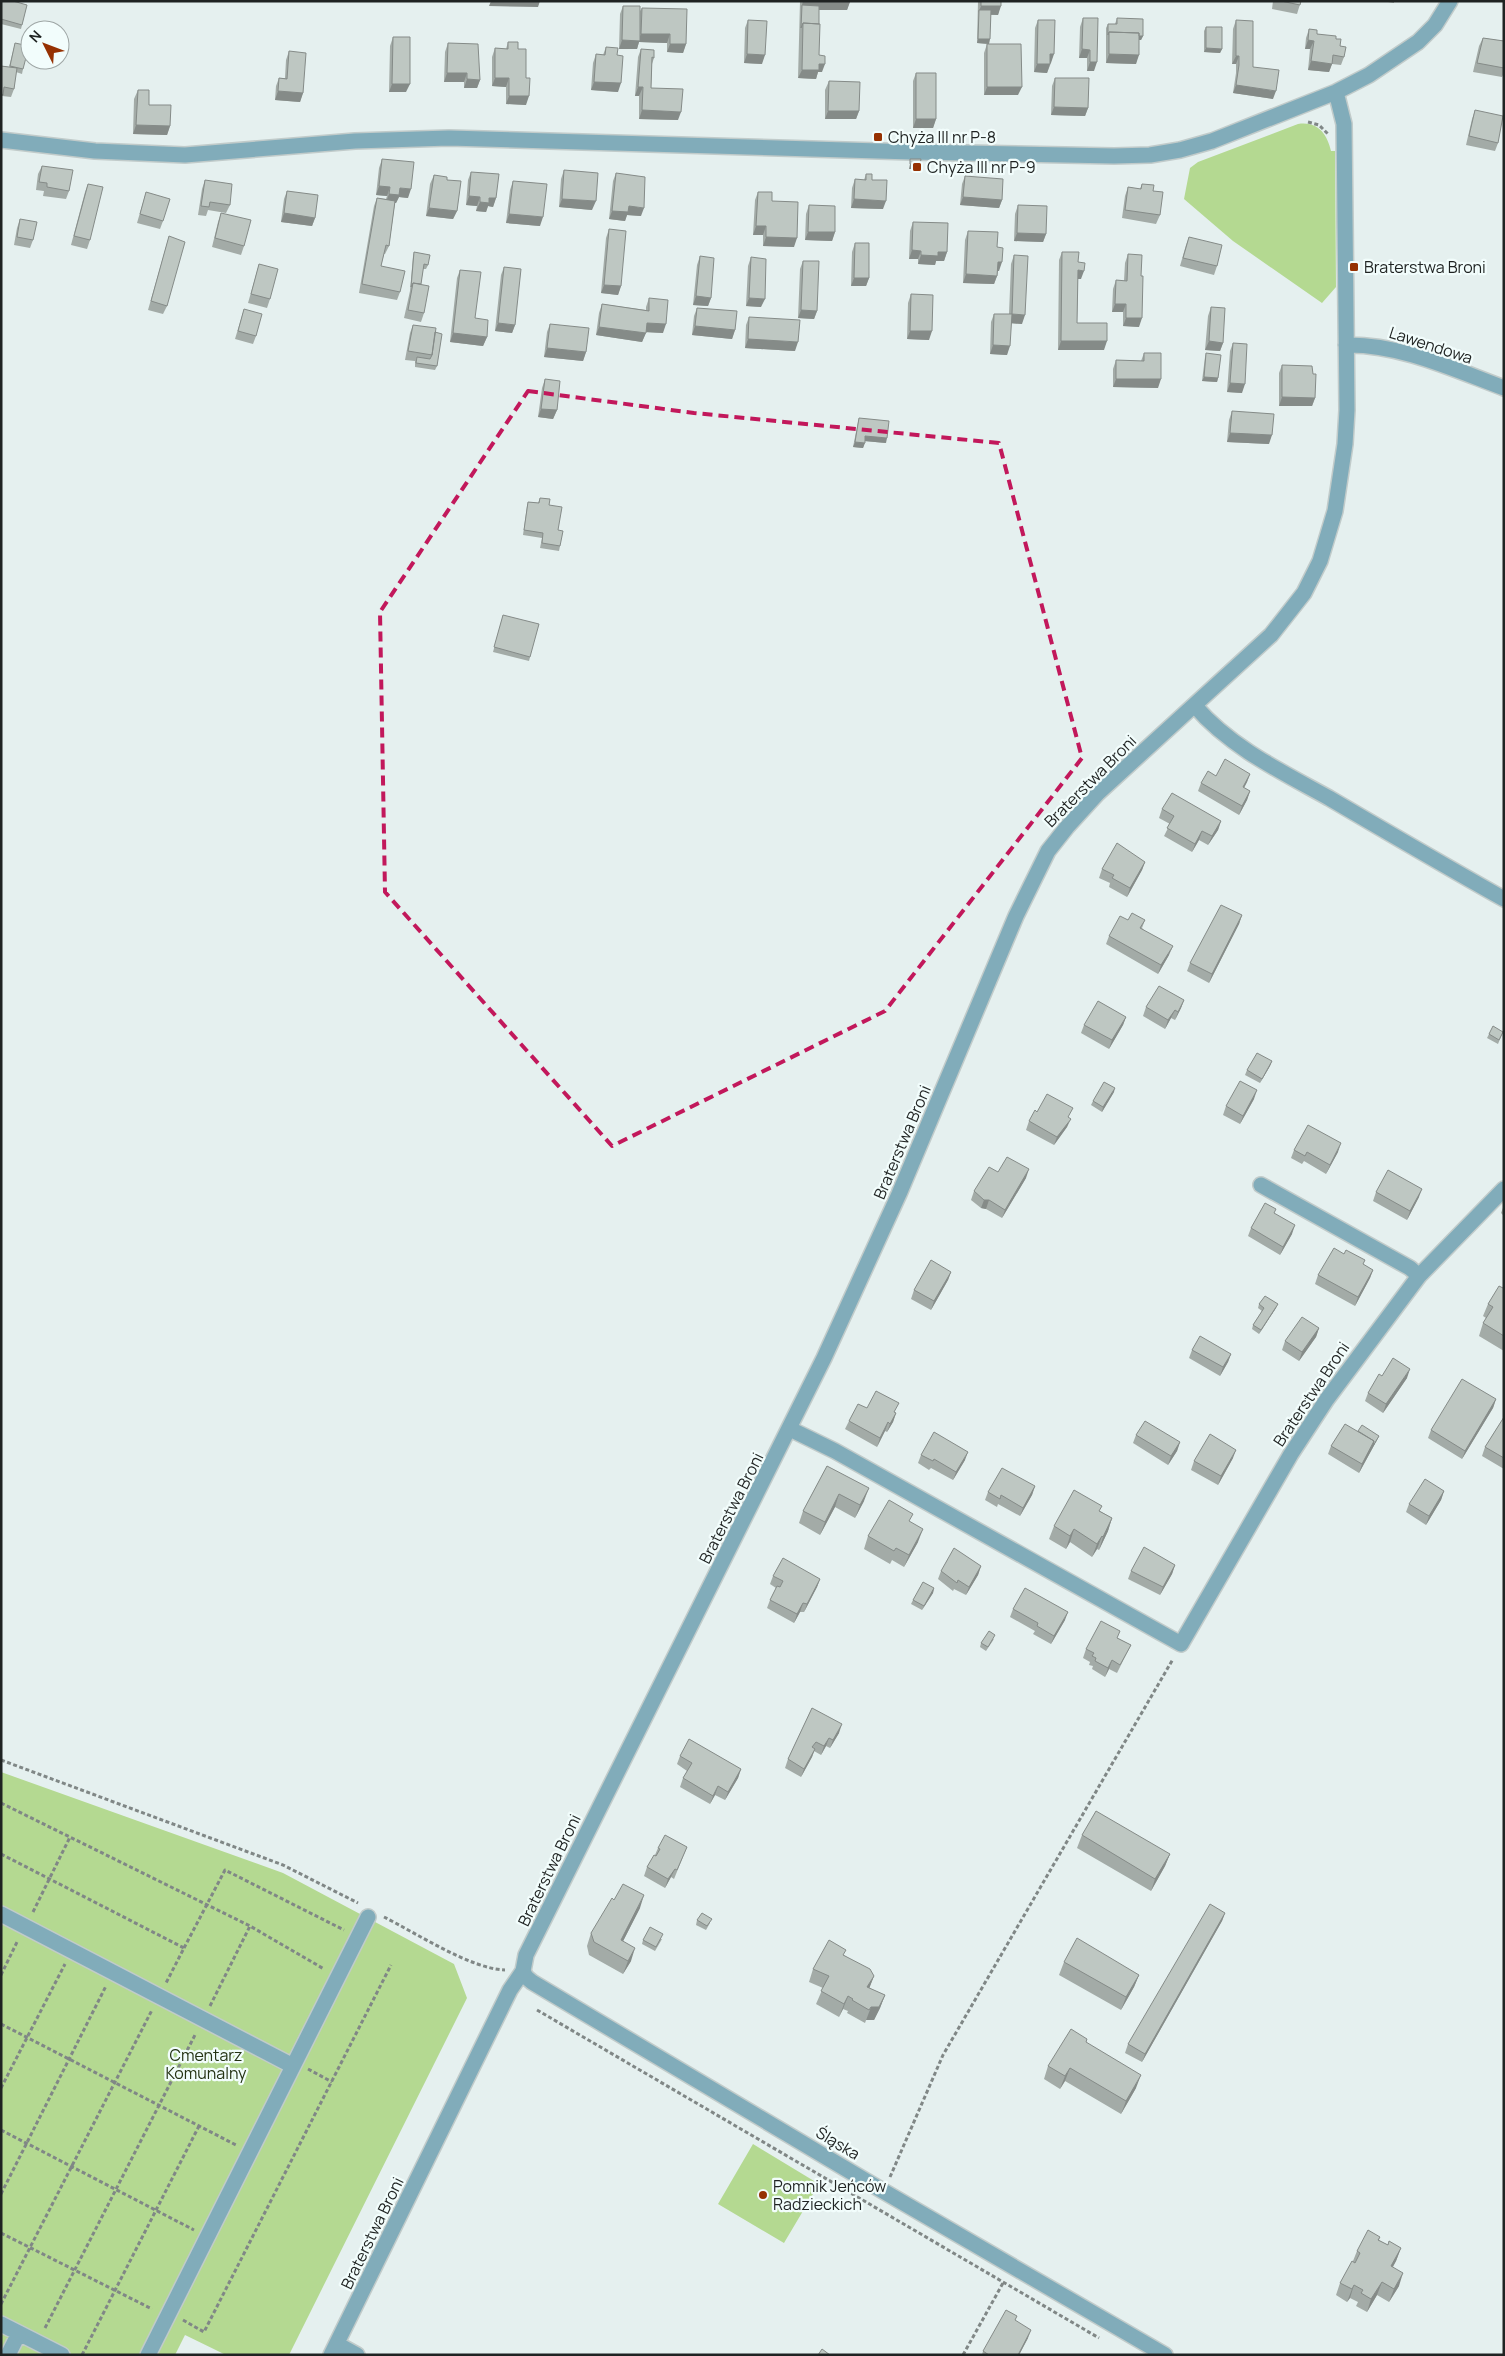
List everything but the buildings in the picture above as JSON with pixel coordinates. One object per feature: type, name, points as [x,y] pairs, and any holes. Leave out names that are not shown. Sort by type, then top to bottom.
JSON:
[{"type":"street","points":[[1,140],[95,151],[185,155],[356,141],[449,138],[912,152],[1150,155],[1180,150],[1212,141],[1336,92],[1369,75],[1418,42],[1435,25],[1450,1]]},
{"type":"street","name":"Braterstwa Broni","points":[[334,2349],[510,1990],[523,1971],[526,1955],[790,1429],[896,1202],[1016,916],[1048,851],[1088,804],[1246,660],[1283,621],[1304,593],[1320,561],[1331,528],[1341,477],[1347,410],[1344,124],[1336,92]]},
{"type":"street","name":"Lawendowa","points":[[1346,344],[1366,344],[1394,349],[1504,388]]},
{"type":"street","points":[[1195,706],[1211,724],[1224,734],[1281,771],[1504,899]]},
{"type":"street","points":[[1262,1185],[1410,1268],[1419,1276]]},
{"type":"street","name":"Braterstwa Broni","points":[[1181,1644],[1291,1454],[1332,1392],[1419,1276],[1504,1189]]},
{"type":"street","points":[[790,1429],[835,1451],[1181,1644]]},
{"type":"street","points":[[148,2355],[370,1912]]},
{"type":"street","points":[[1,1914],[294,2064]]},
{"type":"street","name":"Śląska","points":[[523,1971],[532,1982],[883,2191],[1166,2355]]},
{"type":"street","points":[[1,2324],[62,2355]]},
{"type":"street","points":[[8,2355],[19,2333]]},
{"type":"street","points":[[334,2349],[357,2355]]},
{"type":"path","points":[[883,2191],[898,2162],[943,2055],[1181,1644]]},
{"type":"path","points":[[1,1760],[283,1865],[370,1912],[492,1970],[523,1971]]},
{"type":"path","points":[[1,1803],[250,1926],[338,1976]]},
{"type":"path","points":[[1,1974],[70,1837]]},
{"type":"path","points":[[1,1854],[184,1948]]},
{"type":"path","points":[[1,2304],[70,2166],[225,1870],[358,1937]]},
{"type":"path","points":[[38,2342],[250,1926]]},
{"type":"path","points":[[1,2088],[72,1951]]},
{"type":"path","points":[[1,2233],[204,2332],[391,1965]]},
{"type":"path","points":[[1,2194],[113,1972]]},
{"type":"path","points":[[537,2010],[1102,2340]]},
{"type":"path","points":[[1,2024],[250,2152]]},
{"type":"path","points":[[294,2064],[332,2082]]},
{"type":"path","points":[[82,2355],[199,2126]]},
{"type":"path","points":[[1,2130],[207,2237]]},
{"type":"path","points":[[963,2355],[1012,2266]]},
{"type":"highlighted area","points":[[528,391],[694,413],[999,443],[1082,758],[885,1011],[612,1146],[385,892],[380,612]]},
{"type":"green space","points":[[1298,124],[1316,127],[1324,134],[1331,151],[1335,151],[1336,287],[1322,303],[1233,241],[1184,199],[1190,168],[1198,162]]},
{"type":"green space","name":"Cmentarz Komunalny","points":[[1,1772],[283,1873],[454,1964],[467,1998],[289,2355],[226,2355],[185,2335],[175,2355],[1,2355]]},
{"type":"green space","points":[[753,2144],[819,2184],[784,2243],[718,2204]]},
{"type":"place","name":"Chyża III nr P-8","points":[[878,137]]},
{"type":"place","name":"Chyża III nr P-9","points":[[917,167]]},
{"type":"place","name":"Braterstwa Broni","points":[[1354,267]]},
{"type":"place","name":"Pomnik Jeńców Radzieckich","points":[[763,2195]]}]
